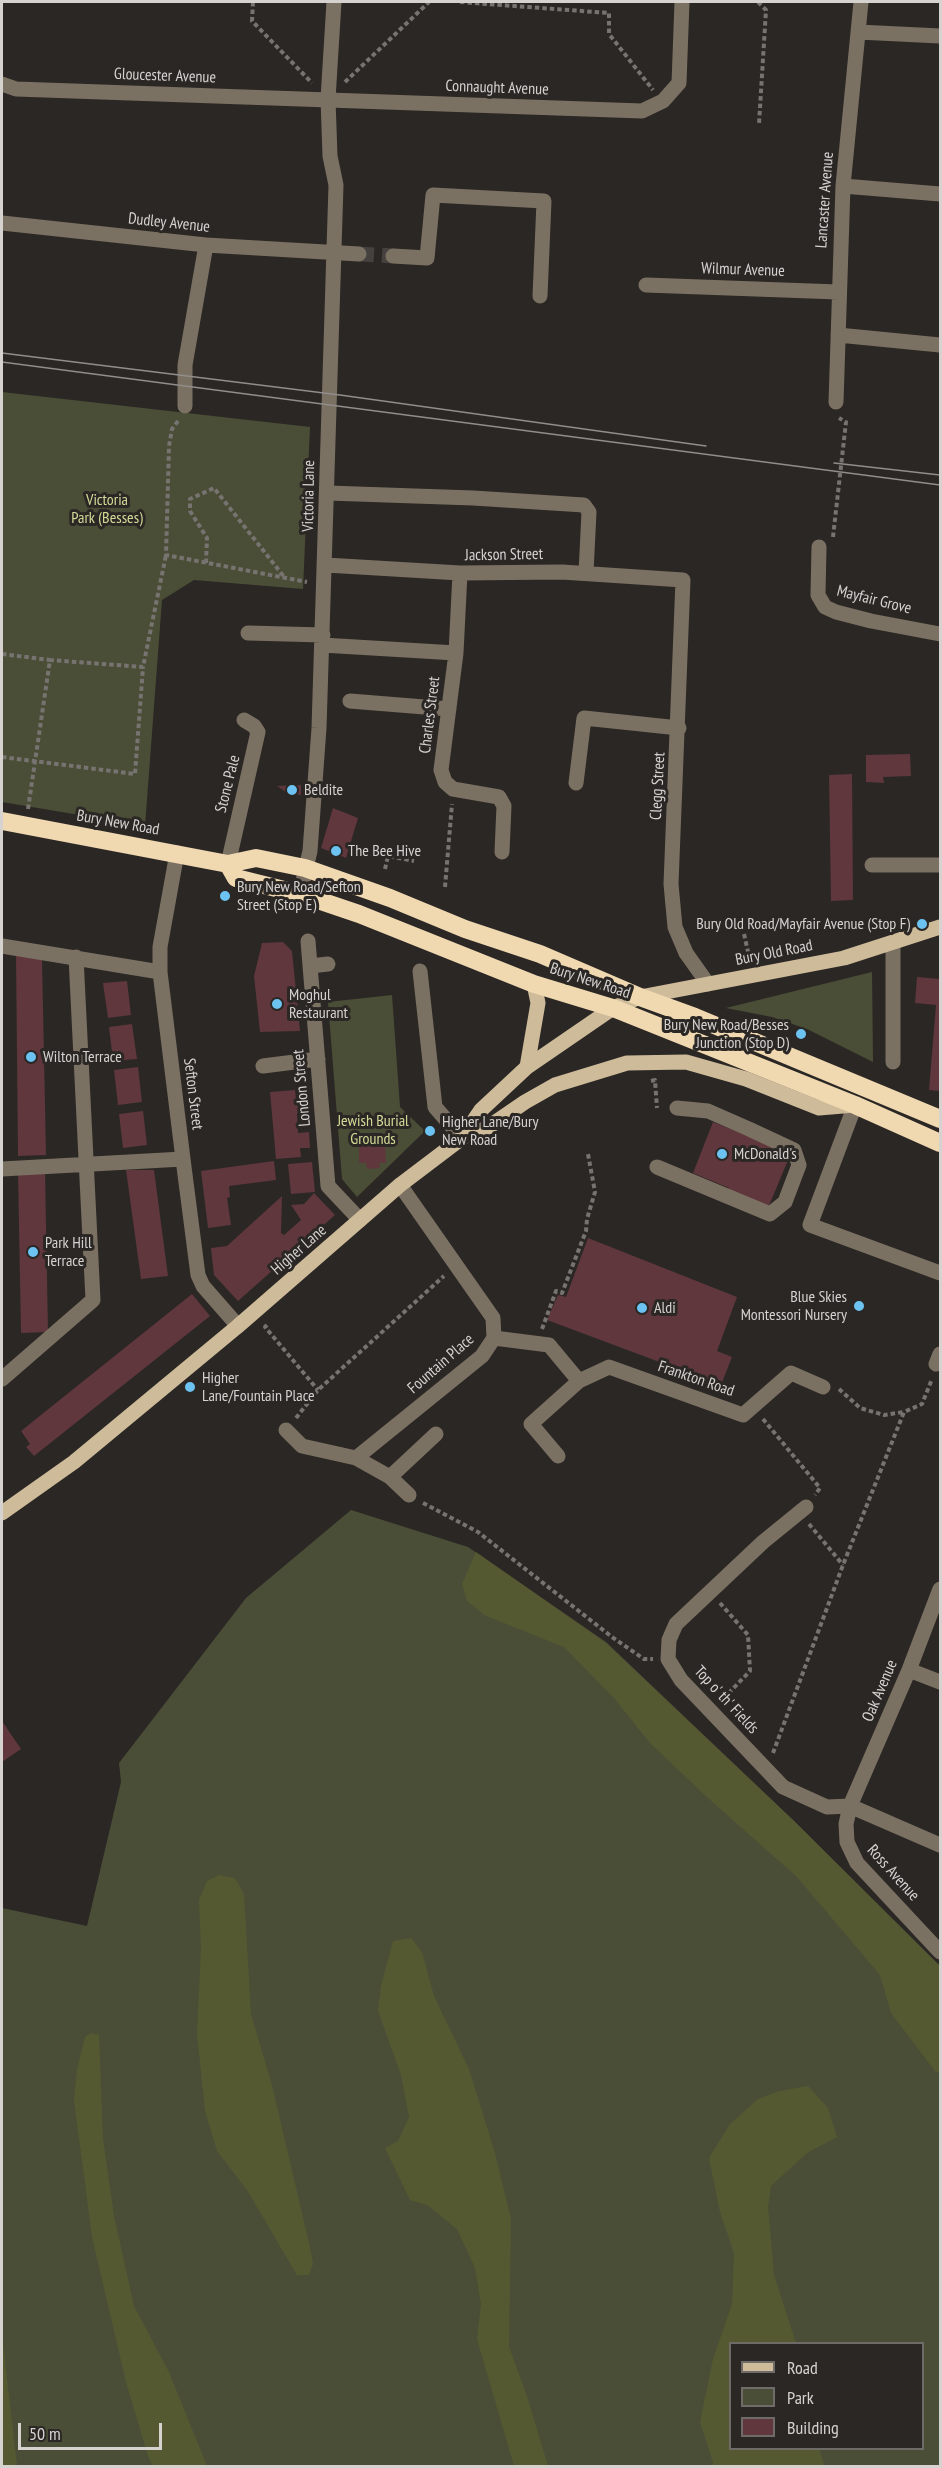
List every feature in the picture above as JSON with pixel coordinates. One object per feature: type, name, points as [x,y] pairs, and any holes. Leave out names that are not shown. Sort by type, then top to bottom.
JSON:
[{"type":"highway","name":"Bury New Road","points":[[2,821],[228,864],[256,858],[305,868],[390,898],[465,929],[540,954],[940,1119]]},
{"type":"highway","name":"Bury New Road","points":[[228,864],[236,878],[300,894],[359,914],[534,984],[613,1008],[855,1105],[940,1143]]},
{"type":"main road","name":"Bury Old Road","points":[[613,1008],[640,997],[844,958],[940,927]]},
{"type":"main road","points":[[527,1067],[538,1003],[534,984]]},
{"type":"main road","name":"Higher Lane","points":[[2,1513],[74,1462],[238,1326],[400,1185],[462,1138],[481,1110],[527,1067],[613,1008]]},
{"type":"main road","points":[[462,1138],[490,1126],[555,1085],[627,1063],[686,1062],[746,1079],[819,1108],[855,1105]]},
{"type":"street","name":"Victoria Lane","points":[[300,894],[310,851],[318,750],[326,565],[336,185],[330,156],[328,99],[334,2]]},
{"type":"street","points":[[663,101],[679,83],[682,2]]},
{"type":"street","name":"Lancaster Avenue","points":[[836,402],[843,186],[861,2]]},
{"type":"street","points":[[858,32],[940,36]]},
{"type":"street","name":"Gloucester Avenue","points":[[2,84],[16,89],[328,99]]},
{"type":"street","name":"Connaught Avenue","points":[[328,99],[642,111],[663,101]]},
{"type":"street","points":[[843,186],[940,194]]},
{"type":"street","points":[[393,256],[427,258],[433,195],[544,201],[540,296]]},
{"type":"street","name":"Dudley Avenue","points":[[2,223],[206,245],[359,254]]},
{"type":"street","points":[[185,406],[185,365],[206,245]]},
{"type":"street","name":"Wilmur Avenue","points":[[646,285],[838,292]]},
{"type":"street","points":[[838,335],[940,345]]},
{"type":"street","points":[[328,494],[473,498],[584,505],[590,512],[586,573]]},
{"type":"street","name":"Mayfair Grove","points":[[819,548],[817,587],[818,595],[825,607],[871,621],[940,634]]},
{"type":"street","name":"Jackson Street","points":[[326,565],[460,573],[586,573],[683,580]]},
{"type":"street","name":"Charles Street","points":[[453,789],[445,782],[441,770],[456,653],[460,573]]},
{"type":"street","name":"Clegg Street","points":[[683,580],[679,729],[671,884],[675,927],[686,953],[708,984]]},
{"type":"street","points":[[248,633],[456,653]]},
{"type":"street","points":[[350,701],[448,709]]},
{"type":"street","points":[[576,783],[584,718],[679,729]]},
{"type":"street","name":"Stone Pale","points":[[228,864],[257,744],[258,732],[254,726],[244,720]]},
{"type":"street","points":[[453,789],[499,797],[504,806],[502,852]]},
{"type":"street","name":"Sefton Street","points":[[177,853],[160,947],[160,972],[183,1159],[198,1275],[203,1286],[238,1326]]},
{"type":"street","points":[[872,865],[940,865]]},
{"type":"street","name":"London Street","points":[[308,941],[328,1186],[360,1220]]},
{"type":"street","points":[[893,943],[893,1062]]},
{"type":"street","points":[[2,946],[160,972]]},
{"type":"street","points":[[2,1378],[93,1300],[76,957]]},
{"type":"street","points":[[310,966],[328,964]]},
{"type":"street","points":[[420,971],[435,1107],[462,1138]]},
{"type":"street","points":[[263,1066],[318,1059]]},
{"type":"street","points":[[855,1105],[810,1225],[940,1273]]},
{"type":"street","points":[[657,1167],[770,1214],[785,1202],[799,1165],[794,1150],[708,1111],[677,1108]]},
{"type":"street","points":[[2,1169],[183,1159]]},
{"type":"street","name":"Fountain Place","points":[[356,1458],[482,1356],[494,1338],[492,1318],[400,1185]]},
{"type":"street","points":[[494,1338],[549,1346],[579,1381]]},
{"type":"street","name":"Frankton Road","points":[[558,1456],[531,1424],[579,1381],[609,1367],[743,1415],[791,1373],[823,1387]]},
{"type":"street","points":[[286,1430],[302,1446],[356,1458],[390,1477],[409,1495]]},
{"type":"street","points":[[390,1477],[436,1434]]},
{"type":"street","points":[[668,1659],[669,1640],[676,1624],[763,1542],[802,1510]]},
{"type":"street","name":"Oak Avenue","points":[[850,1806],[909,1670],[940,1589]]},
{"type":"street","name":"Top o' th' Fields","points":[[668,1659],[681,1680],[783,1786],[827,1807],[850,1806],[940,1845]]},
{"type":"street","points":[[909,1670],[940,1682]]},
{"type":"street","name":"Ross Avenue","points":[[850,1806],[846,1824],[847,1842],[857,1863],[940,1952]]},
{"type":"path","points":[[253,2],[252,21],[328,99],[429,2]]},
{"type":"path","points":[[460,2],[609,13],[609,34],[663,101]]},
{"type":"path","points":[[758,2],[766,10],[759,124]]},
{"type":"path","points":[[833,538],[846,423],[838,418],[836,402]]},
{"type":"path","points":[[2,758],[135,774],[143,667],[166,555],[169,446],[172,429],[182,415],[185,406]]},
{"type":"path","points":[[206,563],[207,538],[190,511],[190,499],[214,488],[285,579]]},
{"type":"path","points":[[166,555],[324,585]]},
{"type":"path","points":[[2,654],[143,667]]},
{"type":"path","points":[[29,805],[50,660]]},
{"type":"path","points":[[445,887],[453,789]]},
{"type":"path","points":[[386,869],[388,856],[414,861]]},
{"type":"path","points":[[744,934],[749,956]]},
{"type":"path","points":[[646,1081],[655,1080],[657,1108]]},
{"type":"path","points":[[537,1344],[556,1291],[562,1293],[586,1231],[595,1192],[588,1154]]},
{"type":"path","points":[[286,1430],[318,1390],[456,1266]]},
{"type":"path","points":[[273,1320],[265,1327],[318,1390]]},
{"type":"path","points":[[823,1387],[831,1382],[860,1408],[884,1415],[904,1412],[922,1404],[938,1359]]},
{"type":"path","points":[[753,1407],[820,1488],[802,1510],[843,1565]]},
{"type":"path","points":[[767,1769],[843,1565],[904,1412]]},
{"type":"path","points":[[409,1495],[478,1532],[612,1637],[644,1659],[668,1659]]},
{"type":"path","points":[[710,1590],[748,1635],[750,1671],[711,1711]]},
{"type":"green space","name":"Victoria Park (Besses)","points":[[2,392],[310,427],[303,589],[194,580],[162,600],[145,826],[2,802]]},
{"type":"green space","points":[[872,972],[873,1062],[807,1029],[772,1017],[726,1008]]},
{"type":"green space","name":"Jewish Burial Grounds","points":[[392,995],[400,1107],[425,1131],[357,1197],[342,1179],[328,1002]]},
{"type":"green space","points":[[351,1510],[468,1547],[606,1642],[793,1820],[940,1966],[940,2466],[2,2466],[2,1908],[87,1926],[121,1782],[119,1763],[246,1598]]},
{"type":"green space","points":[[476,1552],[606,1643],[793,1820],[940,1966],[940,2073],[935,2071],[891,2013],[880,1975],[797,1877],[650,1743],[614,1698],[564,1647],[484,1615],[467,1601],[462,1584]]},
{"type":"green space","points":[[219,1875],[235,1878],[244,1894],[251,2014],[272,2085],[309,2243],[313,2264],[309,2275],[297,2275],[247,2190],[217,2151],[205,2111],[197,2033],[201,1948],[199,1900],[207,1881]]},
{"type":"green space","points":[[411,1938],[422,1952],[434,1996],[469,2069],[495,2153],[511,2219],[509,2347],[526,2393],[548,2466],[514,2466],[477,2339],[481,2304],[475,2268],[457,2229],[427,2205],[410,2200],[385,2148],[398,2141],[409,2117],[401,2075],[378,2011],[381,1986],[393,1941]]},
{"type":"green space","points":[[91,2033],[99,2035],[103,2139],[114,2216],[134,2306],[169,2372],[207,2466],[153,2466],[126,2382],[92,2237],[74,2100],[77,2070],[85,2037]]},
{"type":"green space","points":[[808,2086],[828,2108],[837,2137],[807,2153],[771,2186],[768,2207],[774,2275],[796,2342],[729,2342],[729,2450],[819,2450],[825,2466],[712,2466],[713,2462],[700,2422],[713,2359],[732,2304],[734,2253],[720,2212],[709,2158],[730,2124],[758,2099],[779,2091]]},
{"type":"green space","points":[[2,2335],[17,2466],[2,2466]]},
{"type":"building","points":[[910,754],[911,776],[883,777],[884,783],[866,782],[866,755]]},
{"type":"building","points":[[852,774],[853,900],[831,901],[829,775]]},
{"type":"building","name":"Beldite","points":[[301,785],[301,795],[289,794],[277,786]]},
{"type":"building","points":[[333,808],[358,818],[346,858],[321,848]]},
{"type":"building","name":"Moghul Restaurant","points":[[283,942],[292,951],[300,1031],[260,1032],[254,976],[262,943]]},
{"type":"building","name":"Wilton Terrace","points":[[16,954],[42,959],[46,1155],[18,1156]]},
{"type":"building","points":[[917,977],[940,979],[940,1091],[929,1090],[936,1005],[915,1003]]},
{"type":"building","points":[[127,981],[131,1015],[108,1018],[103,983]]},
{"type":"building","points":[[132,1024],[137,1059],[113,1061],[109,1027]]},
{"type":"building","points":[[138,1067],[142,1102],[118,1105],[114,1070]]},
{"type":"building","points":[[295,1090],[296,1099],[307,1098],[308,1112],[297,1113],[298,1133],[309,1132],[310,1148],[300,1148],[301,1157],[276,1159],[270,1092]]},
{"type":"building","points":[[143,1111],[147,1145],[123,1148],[119,1114]]},
{"type":"building","points":[[713,1122],[791,1153],[768,1208],[727,1192],[729,1188],[693,1173]]},
{"type":"building","points":[[385,1144],[386,1163],[379,1163],[380,1168],[367,1169],[366,1163],[359,1163],[359,1146]]},
{"type":"building","points":[[274,1161],[276,1180],[229,1186],[230,1197],[227,1198],[231,1225],[208,1228],[201,1171]]},
{"type":"building","points":[[312,1162],[315,1192],[291,1194],[288,1164]]},
{"type":"building","points":[[126,1170],[154,1170],[168,1276],[141,1279]]},
{"type":"building","name":"Park Hill Terrace","points":[[45,1171],[48,1332],[21,1333],[18,1172]]},
{"type":"building","points":[[314,1193],[335,1215],[238,1301],[214,1275],[211,1248],[227,1246],[282,1196],[281,1233],[284,1235],[301,1220],[291,1205],[304,1204]]},
{"type":"building","name":"Aldi","points":[[588,1238],[737,1297],[717,1351],[732,1357],[721,1385],[547,1320],[558,1295],[566,1297]]},
{"type":"building","points":[[192,1294],[210,1316],[34,1456],[26,1447],[30,1444],[21,1431]]},
{"type":"building","points":[[2,1721],[21,1749],[2,1762]]},
{"type":"tunnel","points":[[359,254],[393,256]]},
{"type":"tram line","points":[[2,353],[340,395],[706,446]]},
{"type":"tram line","points":[[2,362],[940,485]]},
{"type":"tram line","points":[[834,463],[940,475]]},
{"type":"place","name":"Beldite","points":[[292,790]]},
{"type":"place","name":"The Bee Hive","points":[[336,851]]},
{"type":"place","name":"Bury New Road/Sefton Street (Stop E)","points":[[225,896]]},
{"type":"place","name":"Bury Old Road/Mayfair Avenue (Stop F)","points":[[922,924]]},
{"type":"place","name":"Moghul Restaurant","points":[[277,1004]]},
{"type":"place","name":"Bury New Road/Besses Junction (Stop D)","points":[[801,1034]]},
{"type":"place","name":"Wilton Terrace","points":[[31,1057]]},
{"type":"place","name":"Higher Lane/Bury New Road","points":[[430,1131]]},
{"type":"place","name":"McDonald's","points":[[722,1154]]},
{"type":"place","name":"Park Hill Terrace","points":[[33,1252]]},
{"type":"place","name":"Blue Skies Montessori Nursery","points":[[859,1306]]},
{"type":"place","name":"Aldi","points":[[642,1308]]},
{"type":"place","name":"Higher Lane/Fountain Place","points":[[190,1387]]}]
